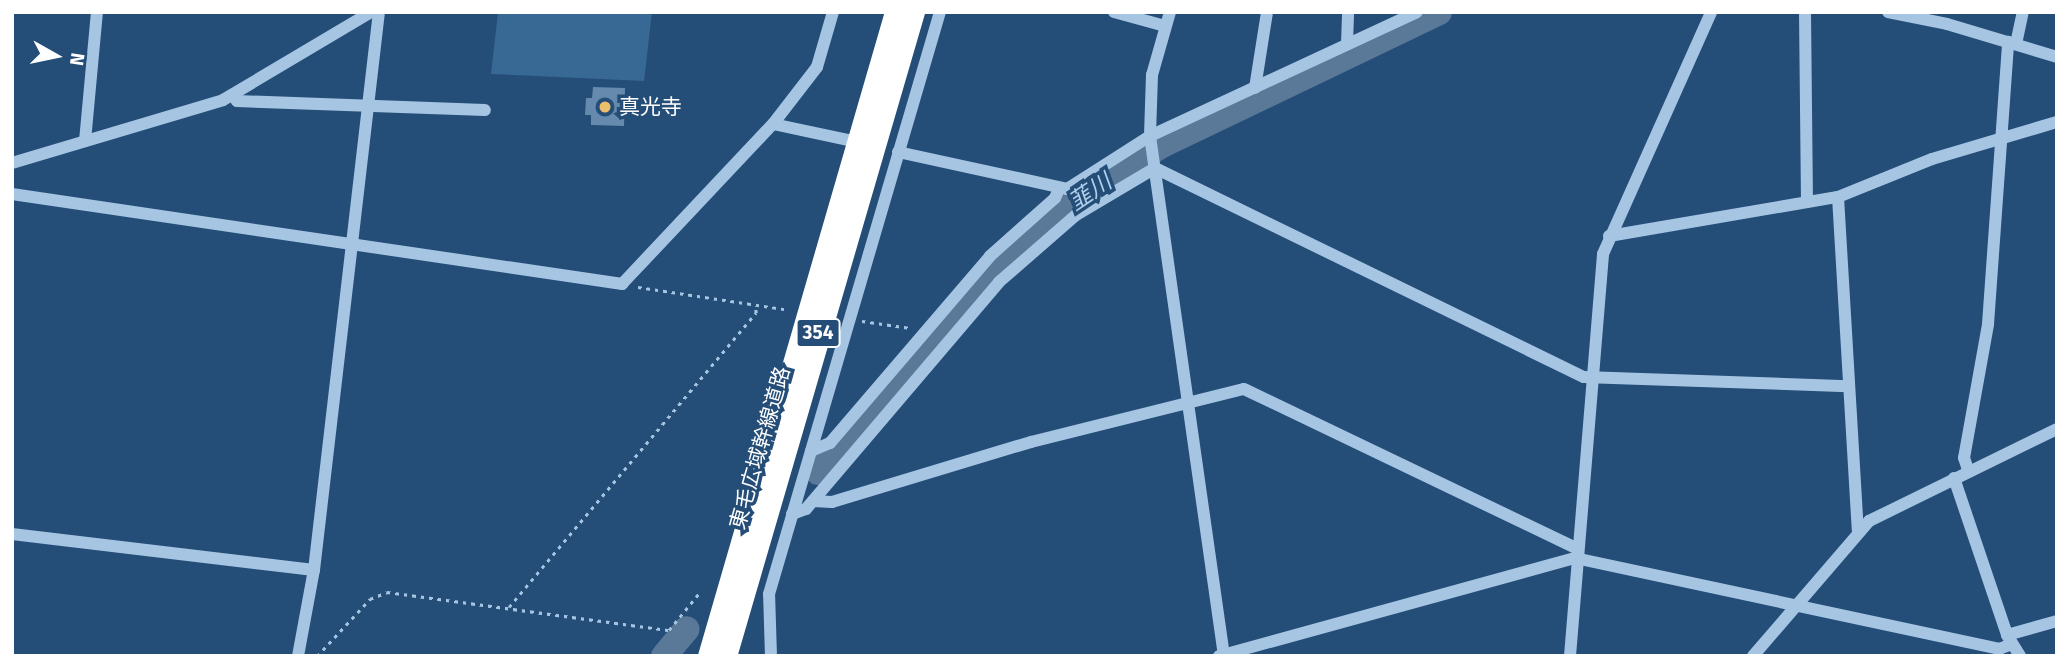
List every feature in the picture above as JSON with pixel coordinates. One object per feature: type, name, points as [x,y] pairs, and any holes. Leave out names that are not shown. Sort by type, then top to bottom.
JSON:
[{"type":"highway","name":"東毛広域幹線道路","points":[[725,655],[858,142],[895,12]]},
{"type":"highway","name":"東毛広域幹線道路","points":[[725,655],[914,12]]},
{"type":"street","points":[[85,141],[97,12]]},
{"type":"street","points":[[12,163],[233,95],[371,12]]},
{"type":"street","points":[[298,656],[314,570],[379,12]]},
{"type":"street","points":[[12,194],[622,284],[773,124],[817,66],[832,12]]},
{"type":"street","points":[[771,656],[767,605],[940,12]]},
{"type":"street","points":[[1114,12],[1166,26]]},
{"type":"street","points":[[1170,12],[1149,94],[1151,139],[1222,655],[1576,553]]},
{"type":"street","points":[[1255,88],[1267,12]]},
{"type":"street","points":[[1347,44],[1349,12]]},
{"type":"street","points":[[898,152],[1059,189],[1075,186],[1151,139],[1417,12]]},
{"type":"street","points":[[1570,656],[1600,271],[1609,236],[1711,12]]},
{"type":"street","points":[[1805,12],[1807,202]]},
{"type":"street","points":[[1888,12],[2057,57]]},
{"type":"street","points":[[1968,470],[1964,458],[1988,324],[2012,43],[2023,12]]},
{"type":"street","points":[[233,95],[237,101],[485,110]]},
{"type":"street","points":[[1609,236],[1838,197],[1932,159],[2057,122]]},
{"type":"street","points":[[773,124],[858,142]]},
{"type":"street","points":[[1154,164],[1578,375],[1848,386]]},
{"type":"street","points":[[792,514],[802,513],[813,501],[999,282],[1076,215],[1154,164]]},
{"type":"street","points":[[811,451],[830,443],[990,256],[1055,198],[1059,189]]},
{"type":"street","points":[[1838,197],[1858,530]]},
{"type":"street","points":[[813,501],[832,502],[1187,401],[1235,390],[1252,391],[1576,553],[1999,649],[2009,639],[2057,621]]},
{"type":"street","points":[[1753,656],[1858,530],[1968,470],[2057,429]]},
{"type":"street","points":[[1954,478],[2009,639],[2020,656]]},
{"type":"street","points":[[12,534],[314,570]]},
{"type":"path","points":[[622,284],[784,309]]},
{"type":"path","points":[[509,608],[756,313],[755,305]]},
{"type":"path","points":[[850,319],[925,330]]},
{"type":"path","points":[[317,656],[370,599],[387,592],[669,630],[700,592]]},
{"type":"shaded area","points":[[498,12],[652,12],[644,81],[491,74]]},
{"type":"building","name":"真光寺","points":[[593,87],[625,88],[624,126],[591,125],[591,115],[585,115],[586,98],[592,98]]},
{"type":"waterway","name":"韮川","points":[[818,472],[1001,262],[1076,199],[1162,145],[1439,12]]},
{"type":"waterway","name":"韮川","points":[[664,656],[687,629]]},
{"type":"place","name":"真光寺","points":[[605,107]]}]
